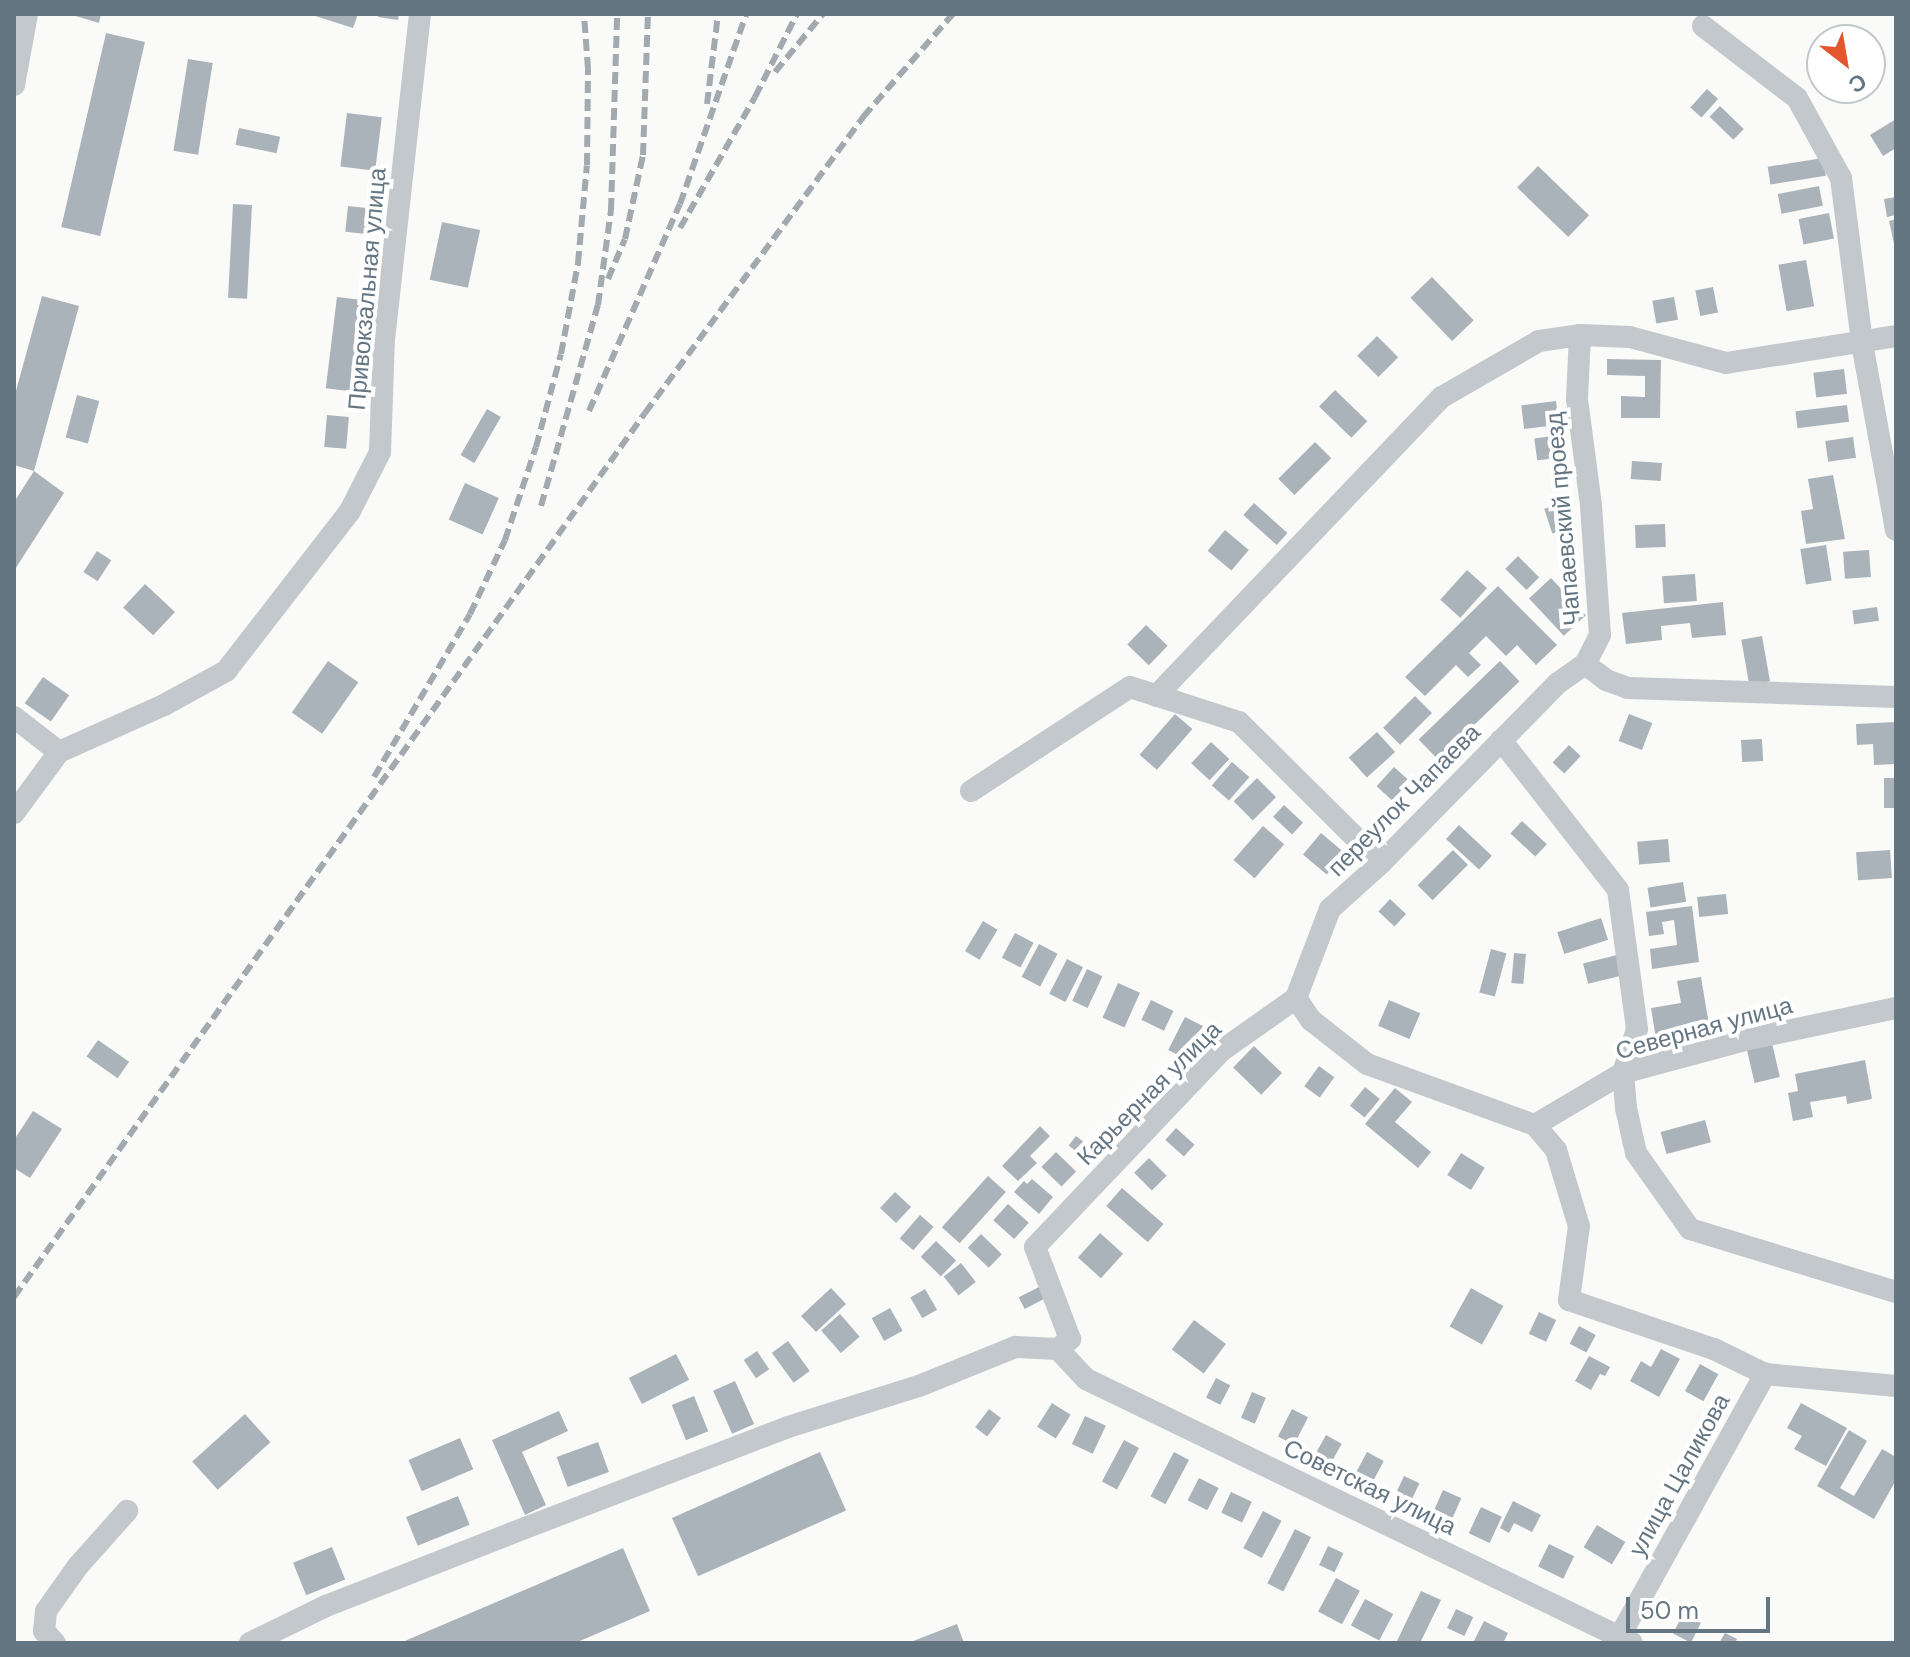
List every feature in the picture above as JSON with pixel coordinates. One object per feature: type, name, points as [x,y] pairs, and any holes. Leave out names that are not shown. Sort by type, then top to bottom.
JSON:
[{"type":"street","points":[[14,85],[27,14]]},
{"type":"street","name":"Привокзальная улица","points":[[14,813],[59,752],[164,705],[226,671],[350,511],[380,452],[384,340],[420,14]]},
{"type":"street","points":[[1703,26],[1797,98],[1841,178],[1862,343],[1896,530]]},
{"type":"street","points":[[1156,696],[1442,397],[1539,341],[1580,335],[1630,337],[1726,363],[1896,336]]},
{"type":"street","name":"Чапаевский проезд","points":[[1580,335],[1577,399],[1591,506],[1600,635],[1585,664]]},
{"type":"street","points":[[1585,664],[1606,680],[1628,688],[1896,697]]},
{"type":"street","name":"переулок Чапаева","points":[[1296,998],[1330,909],[1381,863],[1558,683],[1585,664]]},
{"type":"street","points":[[971,791],[1130,687],[1239,722],[1381,863]]},
{"type":"street","points":[[14,717],[59,752]]},
{"type":"street","points":[[1501,740],[1618,890],[1637,1029],[1623,1073],[1626,1108],[1636,1153],[1690,1229],[1896,1292]]},
{"type":"street","points":[[1296,998],[1311,1020],[1367,1064],[1535,1125],[1556,1150],[1579,1226],[1569,1300],[1714,1349],[1765,1374],[1896,1386]]},
{"type":"street","name":"Карьерная улица","points":[[1058,1349],[1070,1339],[1035,1247],[1221,1051],[1296,998]]},
{"type":"street","name":"Северная улица","points":[[1535,1125],[1623,1073],[1745,1040],[1896,1008]]},
{"type":"street","points":[[250,1643],[326,1606],[788,1427],[919,1386],[1015,1347],[1058,1349]]},
{"type":"street","name":"Советская улица","points":[[1058,1349],[1086,1379],[1622,1641]]},
{"type":"street","name":"улица Цаликова","points":[[1622,1641],[1765,1374]]},
{"type":"street","points":[[55,1643],[44,1631],[46,1611],[78,1566],[127,1511]]},
{"type":"building","points":[[69,14],[101,14],[99,23]]},
{"type":"building","points":[[309,14],[358,14],[353,28]]},
{"type":"building","points":[[378,14],[399,14],[398,20],[378,17]]},
{"type":"building","points":[[106,33],[145,42],[100,236],[61,227]]},
{"type":"building","points":[[188,59],[213,63],[198,155],[173,151]]},
{"type":"building","points":[[1707,89],[1718,99],[1701,118],[1690,108]]},
{"type":"building","points":[[1720,106],[1744,129],[1733,140],[1710,117]]},
{"type":"building","points":[[347,113],[382,117],[375,171],[340,167]]},
{"type":"building","points":[[1896,119],[1896,148],[1883,156],[1870,135]]},
{"type":"building","points":[[239,128],[280,137],[277,153],[235,145]]},
{"type":"building","points":[[1823,158],[1826,176],[1771,185],[1768,167]]},
{"type":"building","points":[[1538,166],[1589,215],[1568,237],[1517,188]]},
{"type":"building","points":[[1819,186],[1823,206],[1782,214],[1778,194]]},
{"type":"building","points":[[1896,197],[1896,215],[1887,217],[1884,199]]},
{"type":"building","points":[[233,204],[252,205],[247,299],[228,298]]},
{"type":"building","points":[[348,206],[376,209],[373,235],[345,232]]},
{"type":"building","points":[[1829,213],[1834,239],[1804,244],[1799,219]]},
{"type":"building","points":[[1896,219],[1896,248],[1895,248],[1889,221]]},
{"type":"building","points":[[442,222],[480,230],[468,288],[430,280]]},
{"type":"building","points":[[1806,260],[1814,306],[1787,311],[1778,265]]},
{"type":"building","points":[[1432,277],[1474,320],[1452,341],[1410,298]]},
{"type":"building","points":[[1713,287],[1718,313],[1700,316],[1695,290]]},
{"type":"building","points":[[42,296],[79,306],[34,471],[14,465],[14,398]]},
{"type":"building","points":[[337,297],[362,300],[351,391],[326,388]]},
{"type":"building","points":[[1674,297],[1678,320],[1656,323],[1652,301]]},
{"type":"building","points":[[1377,336],[1398,357],[1378,377],[1357,356]]},
{"type":"building","points":[[1607,359],[1661,360],[1660,418],[1621,418],[1621,396],[1645,397],[1645,376],[1607,375]]},
{"type":"building","points":[[1844,369],[1847,394],[1816,398],[1813,373]]},
{"type":"building","points":[[1335,390],[1367,421],[1351,438],[1319,407]]},
{"type":"building","points":[[77,395],[99,401],[88,443],[66,438]]},
{"type":"building","points":[[1556,401],[1559,425],[1524,429],[1521,405]]},
{"type":"building","points":[[1847,405],[1849,422],[1797,428],[1795,411]]},
{"type":"building","points":[[487,409],[501,417],[474,463],[460,455]]},
{"type":"building","points":[[327,415],[349,417],[346,449],[324,447]]},
{"type":"building","points":[[1560,435],[1563,457],[1537,460],[1534,439]]},
{"type":"building","points":[[1853,437],[1856,458],[1828,462],[1825,441]]},
{"type":"building","points":[[1315,442],[1331,458],[1294,495],[1278,479]]},
{"type":"building","points":[[1632,461],[1662,463],[1661,481],[1631,479]]},
{"type":"building","points":[[34,471],[64,493],[14,571],[14,502]]},
{"type":"building","points":[[1833,475],[1845,539],[1806,544],[1801,511],[1813,509],[1808,479]]},
{"type":"building","points":[[465,483],[499,498],[483,535],[449,520]]},
{"type":"building","points":[[1568,501],[1576,526],[1552,533],[1544,509]]},
{"type":"building","points":[[1254,503],[1287,533],[1277,545],[1243,515]]},
{"type":"building","points":[[1665,524],[1666,547],[1636,548],[1635,525]]},
{"type":"building","points":[[1225,530],[1249,550],[1231,571],[1208,551]]},
{"type":"building","points":[[1826,545],[1832,581],[1806,585],[1800,549]]},
{"type":"building","points":[[1869,550],[1871,577],[1845,579],[1843,552]]},
{"type":"building","points":[[97,551],[111,560],[98,581],[83,572]]},
{"type":"building","points":[[1518,556],[1539,577],[1526,590],[1505,569]]},
{"type":"building","points":[[1467,570],[1487,588],[1460,618],[1440,600]]},
{"type":"building","points":[[1695,574],[1697,601],[1664,603],[1662,576]]},
{"type":"building","points":[[1551,578],[1586,615],[1564,636],[1529,598]]},
{"type":"building","points":[[145,584],[175,612],[153,635],[123,607]]},
{"type":"building","points":[[1498,586],[1557,645],[1536,665],[1517,645],[1506,656],[1486,636],[1469,653],[1481,665],[1468,677],[1456,665],[1425,696],[1405,677]]},
{"type":"building","points":[[1723,602],[1726,635],[1692,638],[1690,623],[1661,626],[1662,640],[1626,644],[1622,613]]},
{"type":"building","points":[[1877,607],[1879,621],[1854,624],[1852,610]]},
{"type":"building","points":[[1146,625],[1168,646],[1149,665],[1127,644]]},
{"type":"building","points":[[1762,636],[1770,681],[1749,685],[1741,640]]},
{"type":"building","points":[[328,661],[358,682],[322,734],[292,713]]},
{"type":"building","points":[[1500,661],[1519,681],[1438,760],[1419,739]]},
{"type":"building","points":[[43,677],[69,695],[51,722],[25,703]]},
{"type":"building","points":[[1415,696],[1432,713],[1400,745],[1383,728]]},
{"type":"building","points":[[1175,714],[1192,729],[1157,770],[1140,755]]},
{"type":"building","points":[[1629,714],[1652,723],[1642,750],[1619,741]]},
{"type":"building","points":[[1896,722],[1896,764],[1874,765],[1873,744],[1857,745],[1856,724]]},
{"type":"building","points":[[1377,732],[1395,752],[1367,777],[1349,757]]},
{"type":"building","points":[[1762,739],[1763,761],[1742,762],[1741,740]]},
{"type":"building","points":[[1211,742],[1229,759],[1210,780],[1191,763]]},
{"type":"building","points":[[1569,745],[1581,756],[1564,773],[1553,763]]},
{"type":"building","points":[[1232,762],[1249,777],[1229,800],[1212,785]]},
{"type":"building","points":[[1394,767],[1412,783],[1394,802],[1377,786]]},
{"type":"building","points":[[1257,778],[1276,797],[1253,820],[1234,801]]},
{"type":"building","points":[[1884,778],[1896,778],[1896,808],[1884,808]]},
{"type":"building","points":[[1284,805],[1303,823],[1292,834],[1273,817]]},
{"type":"building","points":[[1522,821],[1547,844],[1535,857],[1510,833]]},
{"type":"building","points":[[1459,825],[1492,856],[1479,870],[1446,839]]},
{"type":"building","points":[[1263,826],[1284,844],[1255,878],[1233,860]]},
{"type":"building","points":[[1321,833],[1345,853],[1327,874],[1303,854]]},
{"type":"building","points":[[1668,839],[1670,862],[1639,865],[1637,842]]},
{"type":"building","points":[[1453,850],[1468,865],[1432,900],[1418,885]]},
{"type":"building","points":[[1890,850],[1892,878],[1858,880],[1856,852]]},
{"type":"building","points":[[1683,882],[1686,902],[1651,907],[1647,888]]},
{"type":"building","points":[[1726,894],[1728,914],[1699,917],[1697,897]]},
{"type":"building","points":[[1390,899],[1406,914],[1394,926],[1378,911]]},
{"type":"building","points":[[1692,906],[1699,962],[1652,969],[1650,949],[1677,945],[1674,920],[1662,922],[1664,934],[1649,936],[1646,912]]},
{"type":"building","points":[[1601,918],[1608,940],[1564,954],[1557,932]]},
{"type":"building","points":[[983,921],[998,930],[980,960],[965,951]]},
{"type":"building","points":[[1015,933],[1034,943],[1020,968],[1002,958]]},
{"type":"building","points":[[1039,944],[1058,954],[1040,987],[1022,977]]},
{"type":"building","points":[[1491,949],[1506,953],[1495,997],[1479,992]]},
{"type":"building","points":[[1514,953],[1526,954],[1523,984],[1511,983]]},
{"type":"building","points":[[1617,955],[1622,975],[1588,984],[1583,963]]},
{"type":"building","points":[[1067,959],[1083,967],[1065,1002],[1049,994]]},
{"type":"building","points":[[1087,969],[1102,976],[1088,1008],[1072,1001]]},
{"type":"building","points":[[1701,977],[1710,1031],[1656,1039],[1651,1008],[1681,1003],[1677,981]]},
{"type":"building","points":[[1118,983],[1140,993],[1124,1027],[1103,1018]]},
{"type":"building","points":[[1151,1000],[1173,1011],[1164,1031],[1141,1020]]},
{"type":"building","points":[[1389,1000],[1420,1013],[1409,1039],[1378,1026]]},
{"type":"building","points":[[1185,1017],[1203,1026],[1186,1059],[1168,1050]]},
{"type":"building","points":[[98,1040],[129,1062],[118,1078],[87,1056]]},
{"type":"building","points":[[1772,1043],[1780,1077],[1755,1083],[1747,1049]]},
{"type":"building","points":[[1254,1046],[1282,1073],[1261,1095],[1233,1068]]},
{"type":"building","points":[[1865,1060],[1872,1099],[1847,1104],[1846,1096],[1810,1102],[1813,1117],[1793,1121],[1788,1093],[1798,1091],[1795,1074]]},
{"type":"building","points":[[1319,1066],[1334,1077],[1320,1097],[1304,1086]]},
{"type":"building","points":[[1365,1087],[1380,1099],[1365,1118],[1350,1106]]},
{"type":"building","points":[[1395,1088],[1412,1102],[1395,1122],[1431,1152],[1418,1168],[1365,1124]]},
{"type":"building","points":[[33,1111],[62,1129],[30,1178],[14,1168],[14,1140]]},
{"type":"building","points":[[1705,1120],[1711,1142],[1667,1154],[1661,1132]]},
{"type":"building","points":[[1040,1126],[1050,1136],[1030,1156],[1037,1163],[1018,1181],[1002,1166]]},
{"type":"building","points":[[1176,1128],[1195,1145],[1184,1157],[1165,1140]]},
{"type":"building","points":[[1076,1136],[1095,1151],[1088,1160],[1069,1145]]},
{"type":"building","points":[[1056,1152],[1076,1171],[1062,1187],[1041,1167]]},
{"type":"building","points":[[1461,1153],[1485,1168],[1471,1190],[1447,1175]]},
{"type":"building","points":[[1149,1158],[1167,1176],[1152,1191],[1134,1173]]},
{"type":"building","points":[[988,1176],[1006,1192],[960,1243],[942,1227]]},
{"type":"building","points":[[1032,1179],[1053,1197],[1039,1214],[1014,1192],[1024,1181],[1027,1184]]},
{"type":"building","points":[[1122,1188],[1164,1224],[1148,1242],[1106,1206]]},
{"type":"building","points":[[895,1192],[911,1207],[896,1223],[880,1208]]},
{"type":"building","points":[[1008,1204],[1029,1223],[1014,1239],[993,1220]]},
{"type":"building","points":[[920,1215],[934,1227],[913,1250],[900,1238]]},
{"type":"building","points":[[1100,1233],[1123,1254],[1101,1278],[1078,1258]]},
{"type":"building","points":[[981,1234],[1002,1254],[989,1268],[968,1248]]},
{"type":"building","points":[[936,1241],[956,1260],[941,1276],[921,1257]]},
{"type":"building","points":[[961,1263],[976,1282],[958,1295],[944,1277]]},
{"type":"building","points":[[1041,1286],[1047,1298],[1025,1309],[1019,1297]]},
{"type":"building","points":[[831,1288],[846,1304],[816,1332],[801,1316]]},
{"type":"building","points":[[1471,1288],[1503,1306],[1482,1344],[1450,1326]]},
{"type":"building","points":[[925,1289],[937,1310],[922,1318],[910,1298]]},
{"type":"building","points":[[890,1308],[903,1331],[884,1341],[872,1318]]},
{"type":"building","points":[[1539,1312],[1556,1320],[1546,1342],[1529,1334]]},
{"type":"building","points":[[840,1314],[860,1337],[841,1353],[821,1330]]},
{"type":"building","points":[[1194,1320],[1226,1344],[1204,1374],[1172,1350]]},
{"type":"building","points":[[1579,1326],[1596,1335],[1586,1353],[1570,1344]]},
{"type":"building","points":[[788,1341],[810,1371],[794,1383],[772,1353]]},
{"type":"building","points":[[1661,1349],[1680,1359],[1659,1397],[1630,1381],[1641,1361],[1651,1367]]},
{"type":"building","points":[[757,1351],[769,1369],[756,1378],[744,1360]]},
{"type":"building","points":[[676,1354],[689,1380],[642,1404],[629,1378]]},
{"type":"building","points":[[1589,1356],[1610,1367],[1605,1376],[1600,1374],[1591,1390],[1575,1381]]},
{"type":"building","points":[[1700,1364],[1718,1374],[1703,1401],[1685,1391]]},
{"type":"building","points":[[1216,1378],[1230,1385],[1220,1405],[1206,1398]]},
{"type":"building","points":[[735,1381],[754,1424],[732,1434],[713,1391]]},
{"type":"building","points":[[1252,1392],[1266,1398],[1255,1424],[1241,1418]]},
{"type":"building","points":[[694,1396],[708,1431],[686,1440],[672,1405]]},
{"type":"building","points":[[1052,1403],[1071,1415],[1056,1438],[1037,1427]]},
{"type":"building","points":[[1801,1403],[1847,1428],[1826,1466],[1794,1449],[1802,1436],[1787,1428]]},
{"type":"building","points":[[989,1409],[1001,1418],[987,1436],[975,1427]]},
{"type":"building","points":[[1292,1409],[1308,1417],[1294,1445],[1278,1437]]},
{"type":"building","points":[[559,1411],[568,1431],[522,1452],[546,1505],[525,1515],[492,1440]]},
{"type":"building","points":[[245,1414],[270,1442],[218,1490],[192,1462]]},
{"type":"building","points":[[1085,1416],[1106,1426],[1093,1454],[1072,1444]]},
{"type":"building","points":[[1849,1430],[1867,1441],[1840,1488],[1854,1496],[1882,1449],[1896,1457],[1896,1480],[1874,1519],[1817,1486]]},
{"type":"building","points":[[1326,1435],[1342,1444],[1332,1462],[1316,1453]]},
{"type":"building","points":[[460,1438],[473,1469],[422,1491],[408,1460]]},
{"type":"building","points":[[1124,1440],[1139,1448],[1117,1489],[1102,1481]]},
{"type":"building","points":[[598,1442],[609,1472],[568,1487],[557,1457]]},
{"type":"building","points":[[820,1452],[846,1510],[698,1576],[672,1518]]},
{"type":"building","points":[[1174,1452],[1189,1460],[1166,1504],[1151,1496]]},
{"type":"building","points":[[1367,1452],[1384,1461],[1373,1481],[1356,1472]]},
{"type":"building","points":[[1404,1476],[1419,1483],[1412,1499],[1396,1492]]},
{"type":"building","points":[[1199,1478],[1219,1488],[1207,1510],[1188,1500]]},
{"type":"building","points":[[1443,1490],[1461,1498],[1451,1521],[1433,1513]]},
{"type":"building","points":[[1231,1492],[1252,1502],[1242,1523],[1221,1513]]},
{"type":"building","points":[[458,1496],[470,1525],[418,1546],[406,1517]]},
{"type":"building","points":[[1513,1501],[1541,1515],[1532,1532],[1514,1523],[1509,1533],[1500,1528]]},
{"type":"building","points":[[1481,1507],[1502,1517],[1490,1543],[1469,1533]]},
{"type":"building","points":[[1263,1511],[1282,1521],[1262,1558],[1243,1548]]},
{"type":"building","points":[[1597,1525],[1625,1542],[1612,1564],[1584,1547]]},
{"type":"building","points":[[1295,1529],[1311,1537],[1283,1592],[1267,1583]]},
{"type":"building","points":[[1549,1544],[1574,1556],[1563,1579],[1538,1566]]},
{"type":"building","points":[[1328,1546],[1343,1553],[1335,1572],[1319,1565]]},
{"type":"building","points":[[332,1547],[345,1579],[306,1595],[293,1563]]},
{"type":"building","points":[[623,1548],[650,1611],[575,1643],[400,1643]]},
{"type":"building","points":[[1336,1578],[1360,1591],[1342,1624],[1318,1612]]},
{"type":"building","points":[[1421,1591],[1441,1600],[1420,1643],[1401,1643],[1397,1641]]},
{"type":"building","points":[[1365,1599],[1393,1614],[1379,1641],[1351,1625]]},
{"type":"building","points":[[1456,1609],[1473,1617],[1464,1636],[1447,1628]]},
{"type":"building","points":[[1683,1614],[1701,1623],[1691,1643],[1673,1634]]},
{"type":"building","points":[[1484,1621],[1508,1633],[1503,1643],[1473,1643]]},
{"type":"building","points":[[957,1624],[964,1643],[908,1643]]},
{"type":"building","points":[[1725,1633],[1737,1639],[1735,1643],[1719,1643]]},
{"type":"railway","points":[[374,777],[470,614],[505,540],[536,447],[561,354],[578,263],[587,165],[588,69],[584,14]]},
{"type":"railway","points":[[541,506],[598,305],[611,210],[617,14]]},
{"type":"railway","points":[[608,279],[625,239],[643,155],[648,14]]},
{"type":"railway","points":[[707,104],[718,14]]},
{"type":"railway","points":[[589,411],[680,204],[746,14]]},
{"type":"railway","points":[[680,228],[755,97],[797,14]]},
{"type":"railway","points":[[775,72],[823,14]]},
{"type":"railway","points":[[14,1297],[645,413],[863,117],[953,14]]}]
